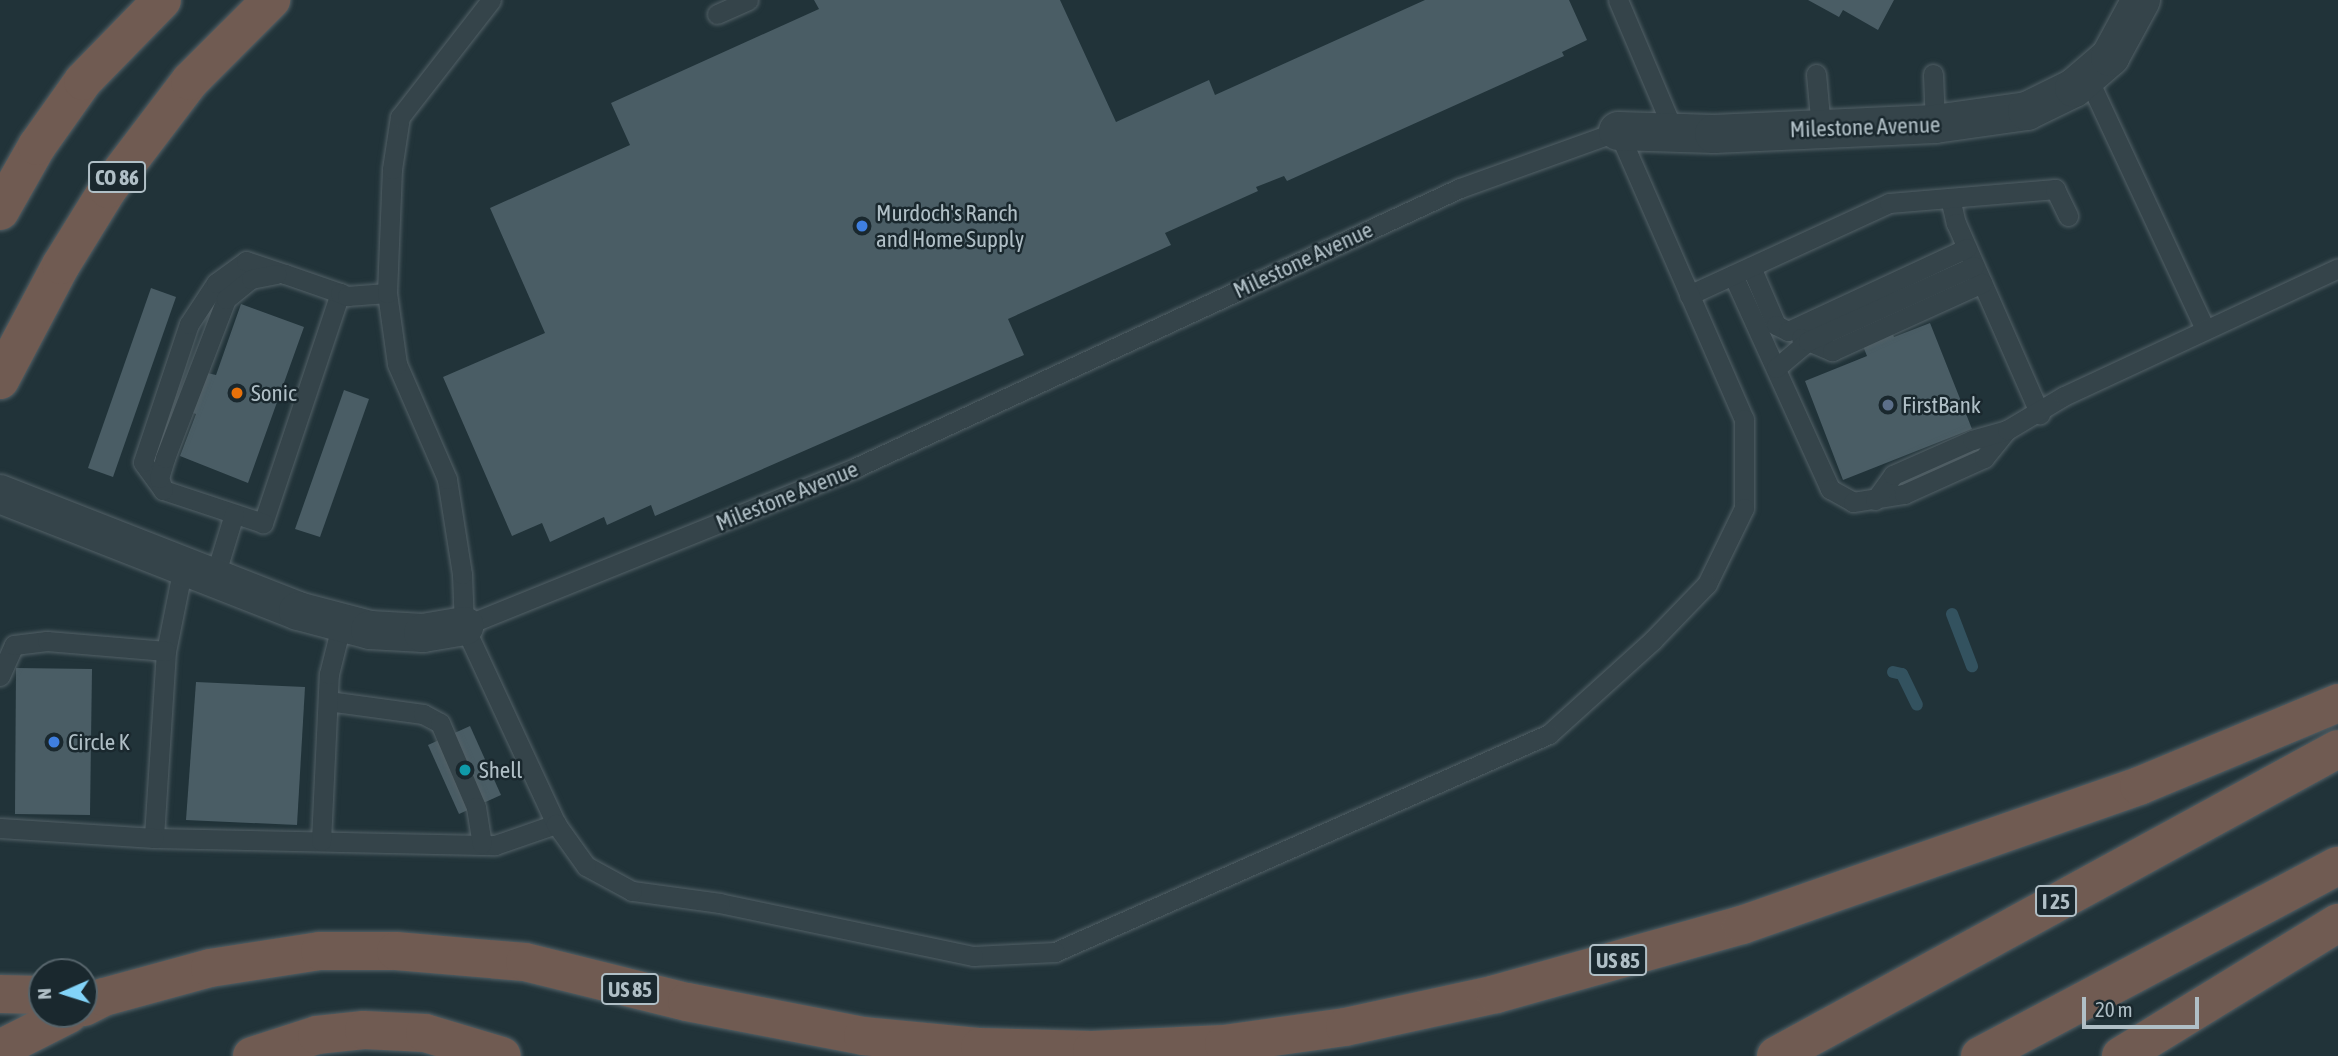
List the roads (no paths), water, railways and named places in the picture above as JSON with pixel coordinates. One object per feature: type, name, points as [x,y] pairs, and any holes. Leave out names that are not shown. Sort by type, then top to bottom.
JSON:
[{"type":"highway","points":[[0,211],[37,146],[83,81],[162,0]]},
{"type":"highway","name":"CO 86","points":[[0,380],[61,265],[108,189],[190,82],[271,0]]},
{"type":"highway","name":"US 85","points":[[98,998],[210,968],[320,951],[396,951],[525,962],[687,1002],[863,1036],[980,1047],[1092,1050],[1224,1044],[1345,1027],[1496,994],[1742,925],[2112,796],[2338,703]]},
{"type":"highway","name":"I 25","points":[[1776,1056],[2338,749]]},
{"type":"highway","points":[[1980,1056],[2338,866]]},
{"type":"highway","points":[[2121,1056],[2338,923]]},
{"type":"highway","points":[[0,994],[28,995]]},
{"type":"highway","points":[[0,1049],[41,1028]]},
{"type":"highway","points":[[252,1056],[317,1035],[364,1030],[425,1034],[502,1056]]},
{"type":"street","name":"Milestone Avenue","points":[[1618,131],[1674,132],[1935,124],[2028,111],[2087,76],[2110,57],[2141,0]]},
{"type":"street","points":[[0,494],[198,573],[342,622],[370,629],[423,633],[464,626]]},
{"type":"lane","points":[[491,0],[400,117],[392,169],[387,293],[397,364],[447,479],[462,575],[464,626],[556,824],[586,866],[632,891],[720,903],[973,956],[1055,952],[1453,779],[1549,734],[1653,640],[1706,584],[1744,508],[1744,419],[1618,131]]},
{"type":"lane","points":[[717,14],[748,0]]},
{"type":"lane","points":[[1618,0],[1674,132]]},
{"type":"lane","points":[[1816,74],[1821,128]]},
{"type":"lane","points":[[1933,74],[1935,124]]},
{"type":"lane","points":[[2087,76],[2205,329]]},
{"type":"lane","name":"Milestone Avenue","points":[[464,626],[857,467],[1460,188],[1618,131]]},
{"type":"lane","points":[[1689,295],[1889,203],[2055,189],[2068,216]]},
{"type":"lane","points":[[1950,198],[1974,265],[2040,414]]},
{"type":"lane","points":[[340,293],[263,523],[163,490],[143,462],[189,324],[216,282],[246,261],[340,293],[387,293]]},
{"type":"lane","points":[[1788,331],[1974,265]]},
{"type":"lane","points":[[1776,368],[1808,341],[1974,265]]},
{"type":"lane","points":[[1742,271],[1776,368],[1830,489],[1853,502],[1905,494],[1983,458],[2007,430],[2040,414],[2064,396],[2338,268]]},
{"type":"lane","points":[[1742,271],[1776,325],[1808,341]]},
{"type":"lane","points":[[154,838],[166,651],[198,573],[234,514]]},
{"type":"lane","points":[[321,841],[329,674],[342,622]]},
{"type":"lane","points":[[0,676],[14,645],[47,641],[166,651]]},
{"type":"lane","points":[[328,701],[423,714],[440,723],[476,807],[482,844]]},
{"type":"lane","points":[[0,828],[154,838],[495,845],[556,824]]},
{"type":"waterway","points":[[1952,614],[1972,666]]},
{"type":"waterway","points":[[1893,672],[1902,674],[1917,705]]},
{"type":"place","name":"Murdoch's Ranch and Home Supply","points":[[862,226]]},
{"type":"place","name":"Sonic","points":[[237,393]]},
{"type":"place","name":"FirstBank","points":[[1888,405]]},
{"type":"place","name":"Circle K","points":[[54,742]]},
{"type":"place","name":"Shell","points":[[465,770]]}]
